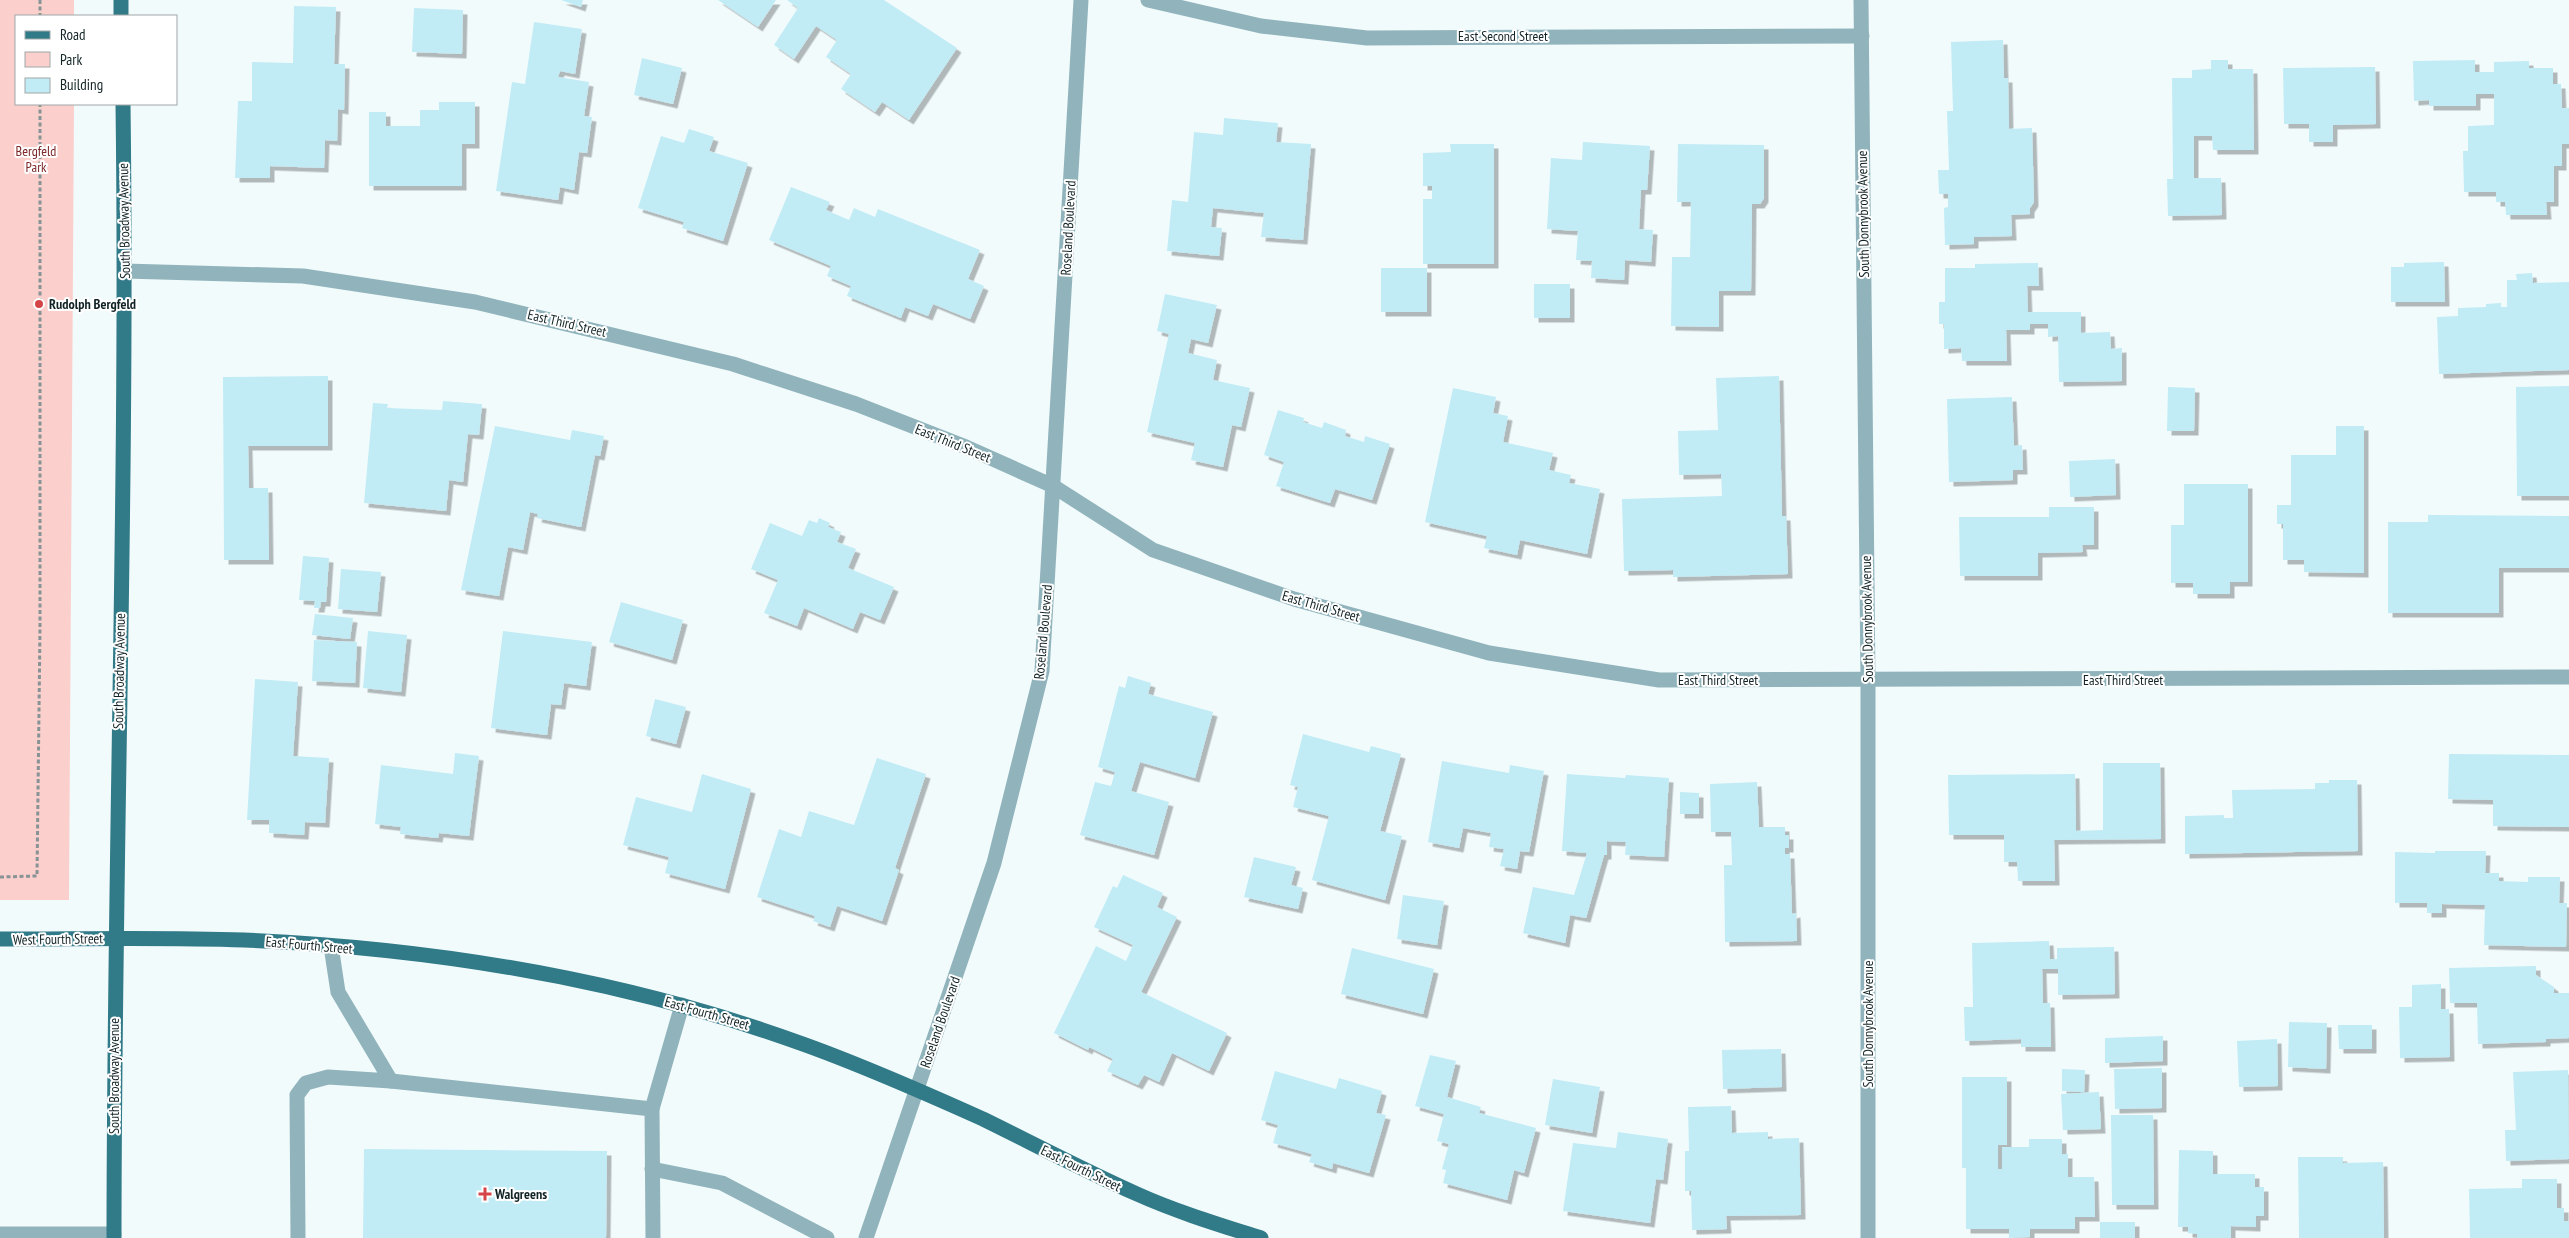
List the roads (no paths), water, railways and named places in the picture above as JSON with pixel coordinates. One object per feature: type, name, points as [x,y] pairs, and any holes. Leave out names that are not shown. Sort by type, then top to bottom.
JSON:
[{"type":"main road","points":[[121,0],[121,15]]},
{"type":"main road","name":"South Broadway Avenue","points":[[114,1236],[115,938],[125,271],[123,105]]},
{"type":"main road","name":"West Fourth Street","points":[[0,939],[115,938]]},
{"type":"main road","name":"East Fourth Street","points":[[115,938],[244,940],[331,946],[464,962],[551,976],[682,1005],[804,1044],[983,1119],[1138,1195],[1195,1217],[1262,1238]]},
{"type":"street","name":"Roseland Boulevard","points":[[866,1238],[994,863],[1042,671],[1081,0]]},
{"type":"street","name":"East Second Street","points":[[1148,0],[1261,26],[1367,38],[1862,36]]},
{"type":"street","name":"South Donnybrook Avenue","points":[[1861,0],[1868,681],[1868,1238]]},
{"type":"street","name":"East Third Street","points":[[125,271],[303,276],[475,302],[733,364],[856,404],[966,447],[1053,486],[1153,550],[1294,599],[1489,653],[1659,680],[1868,681],[2569,677]]},
{"type":"street","points":[[331,946],[338,992],[391,1082]]},
{"type":"street","points":[[653,1238],[652,1109],[682,1005]]},
{"type":"street","points":[[298,1238],[297,1095],[306,1083],[328,1077],[652,1109]]},
{"type":"street","points":[[652,1169],[722,1183],[827,1238]]},
{"type":"street","points":[[0,1234],[114,1236]]},
{"type":"place","name":"Rudolph Bergfeld","points":[[39,304]]},
{"type":"place","name":"Walgreens","points":[[485,1194]]},
{"type":"park label","name":"Bergfeld Park","points":[[36,160]]}]
